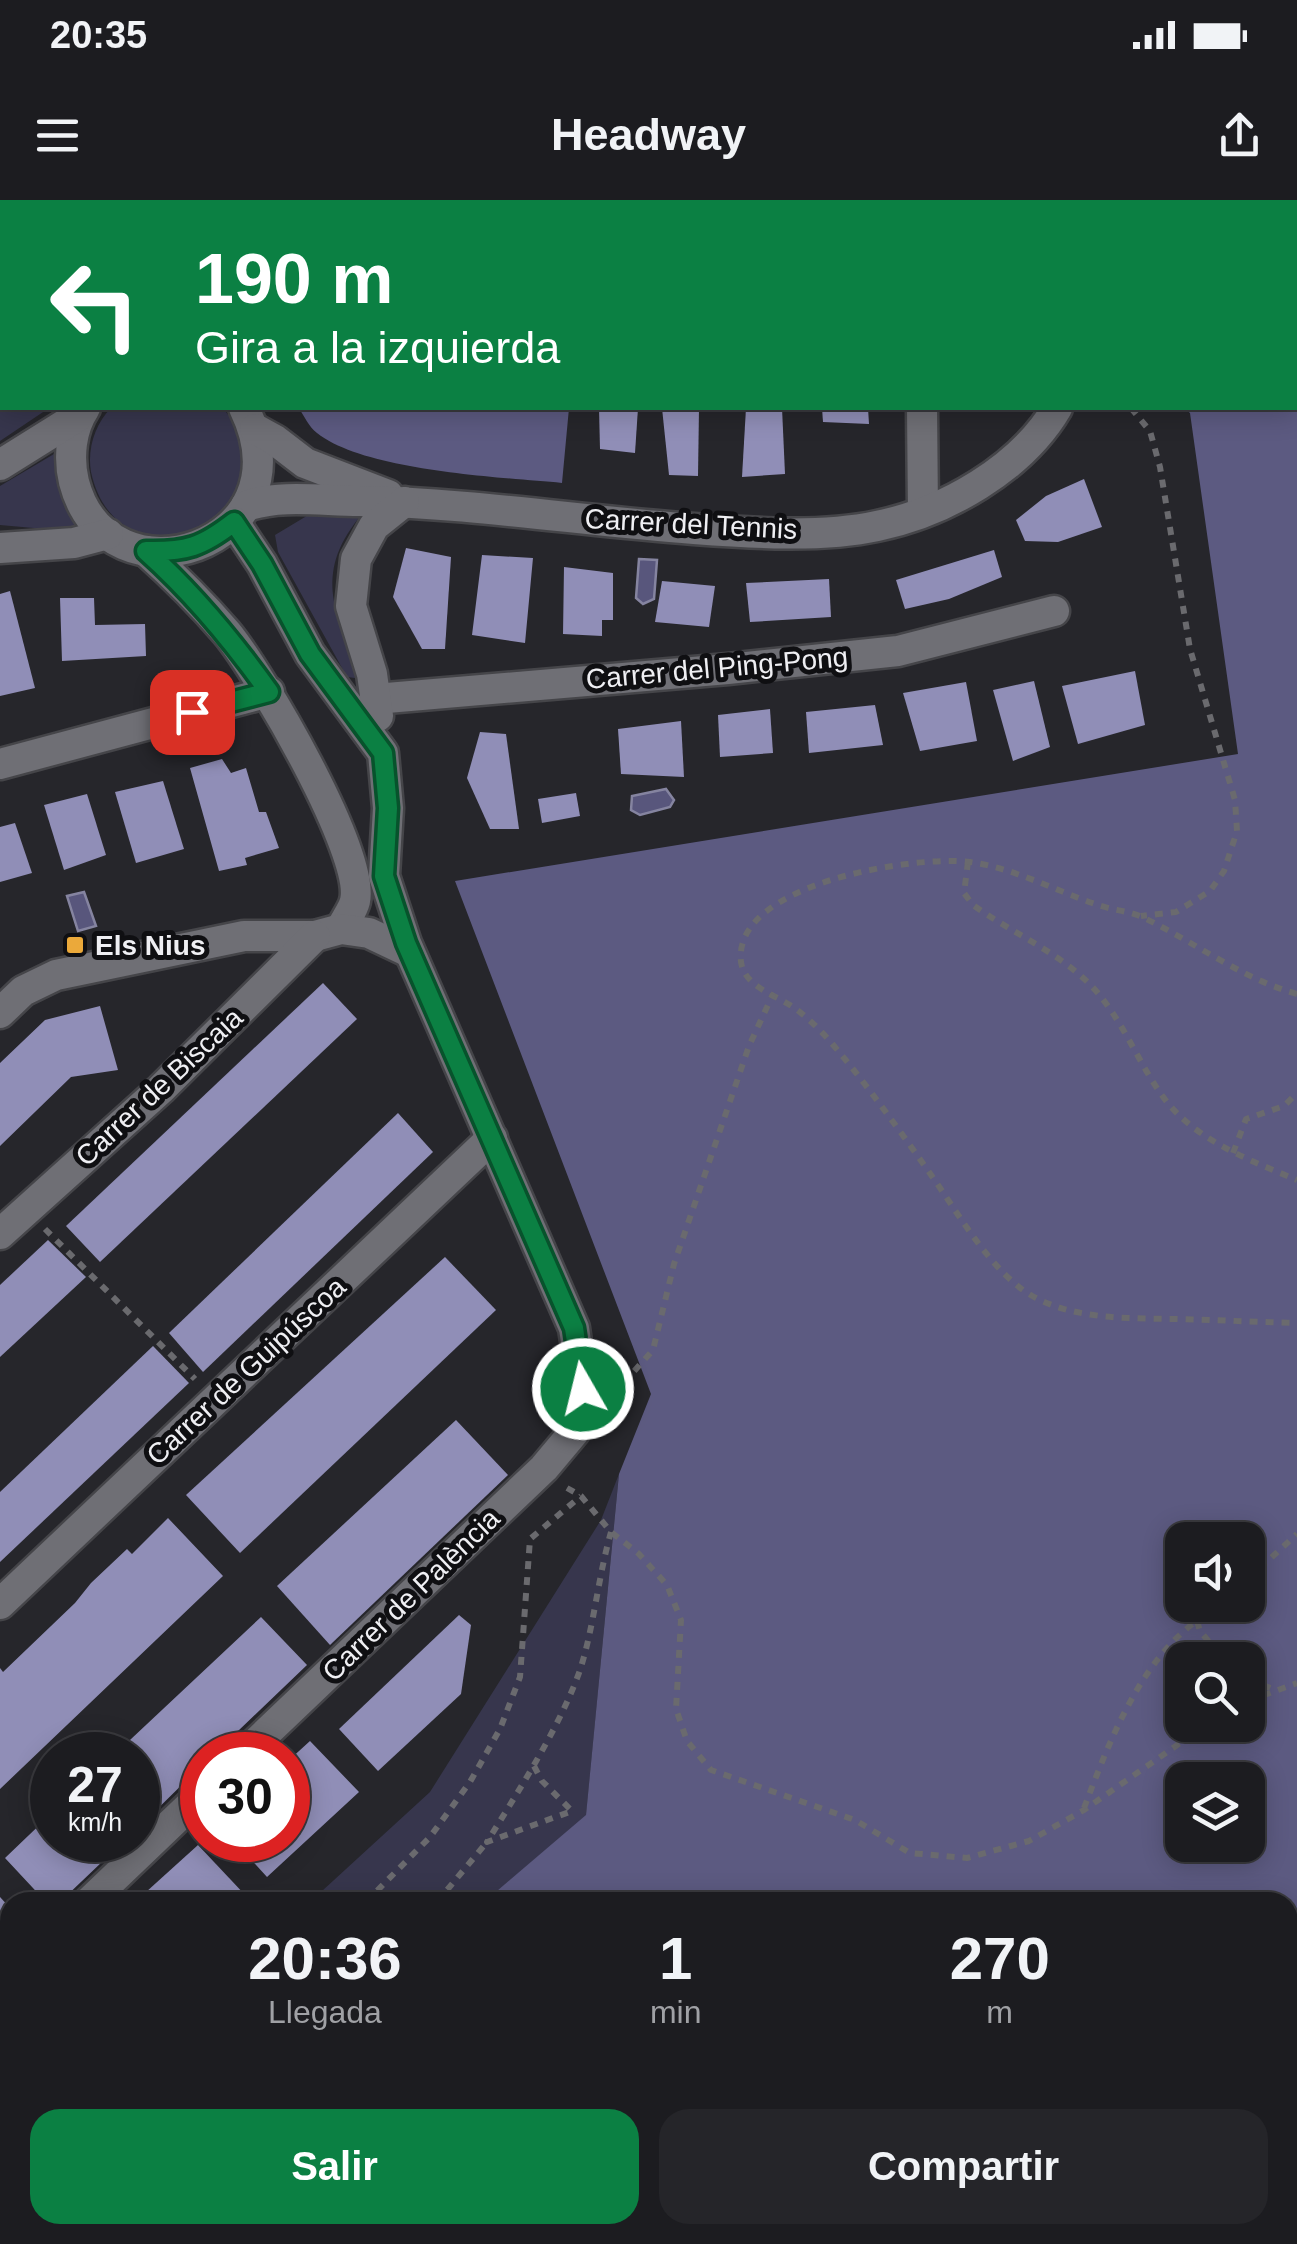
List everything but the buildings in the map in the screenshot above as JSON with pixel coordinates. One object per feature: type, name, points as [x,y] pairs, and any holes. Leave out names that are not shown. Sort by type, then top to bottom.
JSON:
[{"type":"street","points":[[922,410],[922,512]]},
{"type":"street","name":"Carrer del Tennis","points":[[240,514],[269,498],[404,502],[730,532],[876,526],[922,512],[979,485],[1030,446],[1055,410]]},
{"type":"street","points":[[0,465],[83,411]]},
{"type":"street","points":[[83,411],[72,440],[70,467],[89,516],[108,534],[146,551],[228,635],[269,692],[338,830],[356,883],[355,902],[328,932]]},
{"type":"street","points":[[146,551],[178,552],[209,542],[240,514],[259,469],[249,418]]},
{"type":"street","name":"Carrer del Tennis","points":[[249,418],[305,463],[404,502]]},
{"type":"street","points":[[404,502],[374,526],[356,559],[352,606],[372,674],[383,753],[388,808],[384,876],[409,952],[492,1138]]},
{"type":"street","points":[[240,514],[310,654],[383,753]]},
{"type":"street","points":[[0,548],[74,543],[108,534]]},
{"type":"street","name":"Carrer del Ping-Pong","points":[[375,699],[898,651],[1054,611]]},
{"type":"street","points":[[0,764],[269,692]]},
{"type":"street","name":"Carrer de Biscaia","points":[[0,1234],[328,932]]},
{"type":"street","points":[[0,1013],[23,992],[56,976],[244,936],[369,933],[409,952]]},
{"type":"street","name":"Carrer de Guipúscoa","points":[[0,1604],[492,1138]]},
{"type":"street","name":"Carrer de Palència","points":[[267,1732],[544,1468],[575,1431],[583,1389],[574,1328],[492,1138]]},
{"type":"street","points":[[99,1892],[180,1815]]},
{"type":"path","points":[[1133,410],[1150,432],[1160,467],[1190,649],[1234,800],[1237,831],[1228,861],[1210,891],[1176,912],[1139,916]]},
{"type":"path","points":[[968,862],[964,892],[973,905],[1076,971],[1098,992],[1168,1102],[1234,1153],[1297,1180]]},
{"type":"path","points":[[1297,994],[1238,972],[1139,916],[1103,907],[999,868],[968,862],[874,867],[800,892],[768,910],[742,944],[741,965],[752,984],[773,994],[821,1030],[884,1108],[996,1263],[1033,1297],[1078,1313],[1110,1317],[1297,1323]]},
{"type":"path","points":[[609,1400],[653,1350],[680,1246],[748,1046],[773,994]]},
{"type":"path","points":[[1234,1153],[1246,1119],[1284,1106],[1297,1094]]},
{"type":"path","points":[[27,1210],[216,1400]]},
{"type":"path","points":[[563,1486],[581,1496],[611,1532],[638,1553],[667,1585],[681,1620],[676,1708],[687,1742],[711,1770],[856,1820],[910,1853],[968,1858],[1028,1841],[1084,1810],[1182,1742]]},
{"type":"path","points":[[376,1892],[430,1837],[470,1782],[500,1729],[520,1677],[530,1539],[581,1496]]},
{"type":"path","points":[[445,1892],[487,1842],[534,1766],[580,1670],[599,1571],[611,1532]]},
{"type":"path","points":[[1265,1563],[1297,1534]]},
{"type":"path","points":[[1084,1810],[1107,1750],[1139,1689],[1168,1647],[1195,1622]]},
{"type":"path","points":[[1265,1694],[1297,1683]]},
{"type":"path","points":[[1265,1686],[1276,1690]]},
{"type":"path","points":[[487,1842],[572,1812],[542,1781],[534,1766]]},
{"type":"shaded area","points":[[0,410],[46,410],[0,441]]},
{"type":"shaded area","points":[[109,410],[224,410],[243,446],[242,480],[226,508],[199,527],[167,536],[135,531],[108,511],[91,472],[90,455]]},
{"type":"shaded area","points":[[300,410],[569,410],[562,483],[399,464],[339,446],[309,425]]},
{"type":"shaded area","points":[[1186,410],[1297,410],[1297,1892],[496,1892],[586,1815],[619,1474],[651,1394],[455,881],[1238,754],[1190,413]]},
{"type":"shaded area","points":[[54,454],[82,527],[78,532],[0,525],[0,486]]},
{"type":"shaded area","points":[[315,511],[363,513],[338,553],[333,572],[336,610],[361,672],[355,678],[347,677],[278,552],[275,535]]},
{"type":"shaded area","points":[[639,559],[657,560],[654,599],[643,604],[636,598]]},
{"type":"shaded area","points":[[666,789],[674,800],[670,807],[640,815],[631,810],[632,796]]},
{"type":"shaded area","points":[[84,892],[96,926],[78,931],[67,896]]},
{"type":"shaded area","points":[[619,1474],[586,1816],[496,1892],[321,1892],[430,1792],[601,1520]]},
{"type":"place","name":"Els Nius","points":[[75,945]]},
{"type":"route","points":[[192,712],[269,692],[228,635],[146,551],[178,552],[209,542],[234,522],[262,564],[310,654],[383,753],[388,808],[384,876],[409,952],[574,1328],[583,1389]]}]
